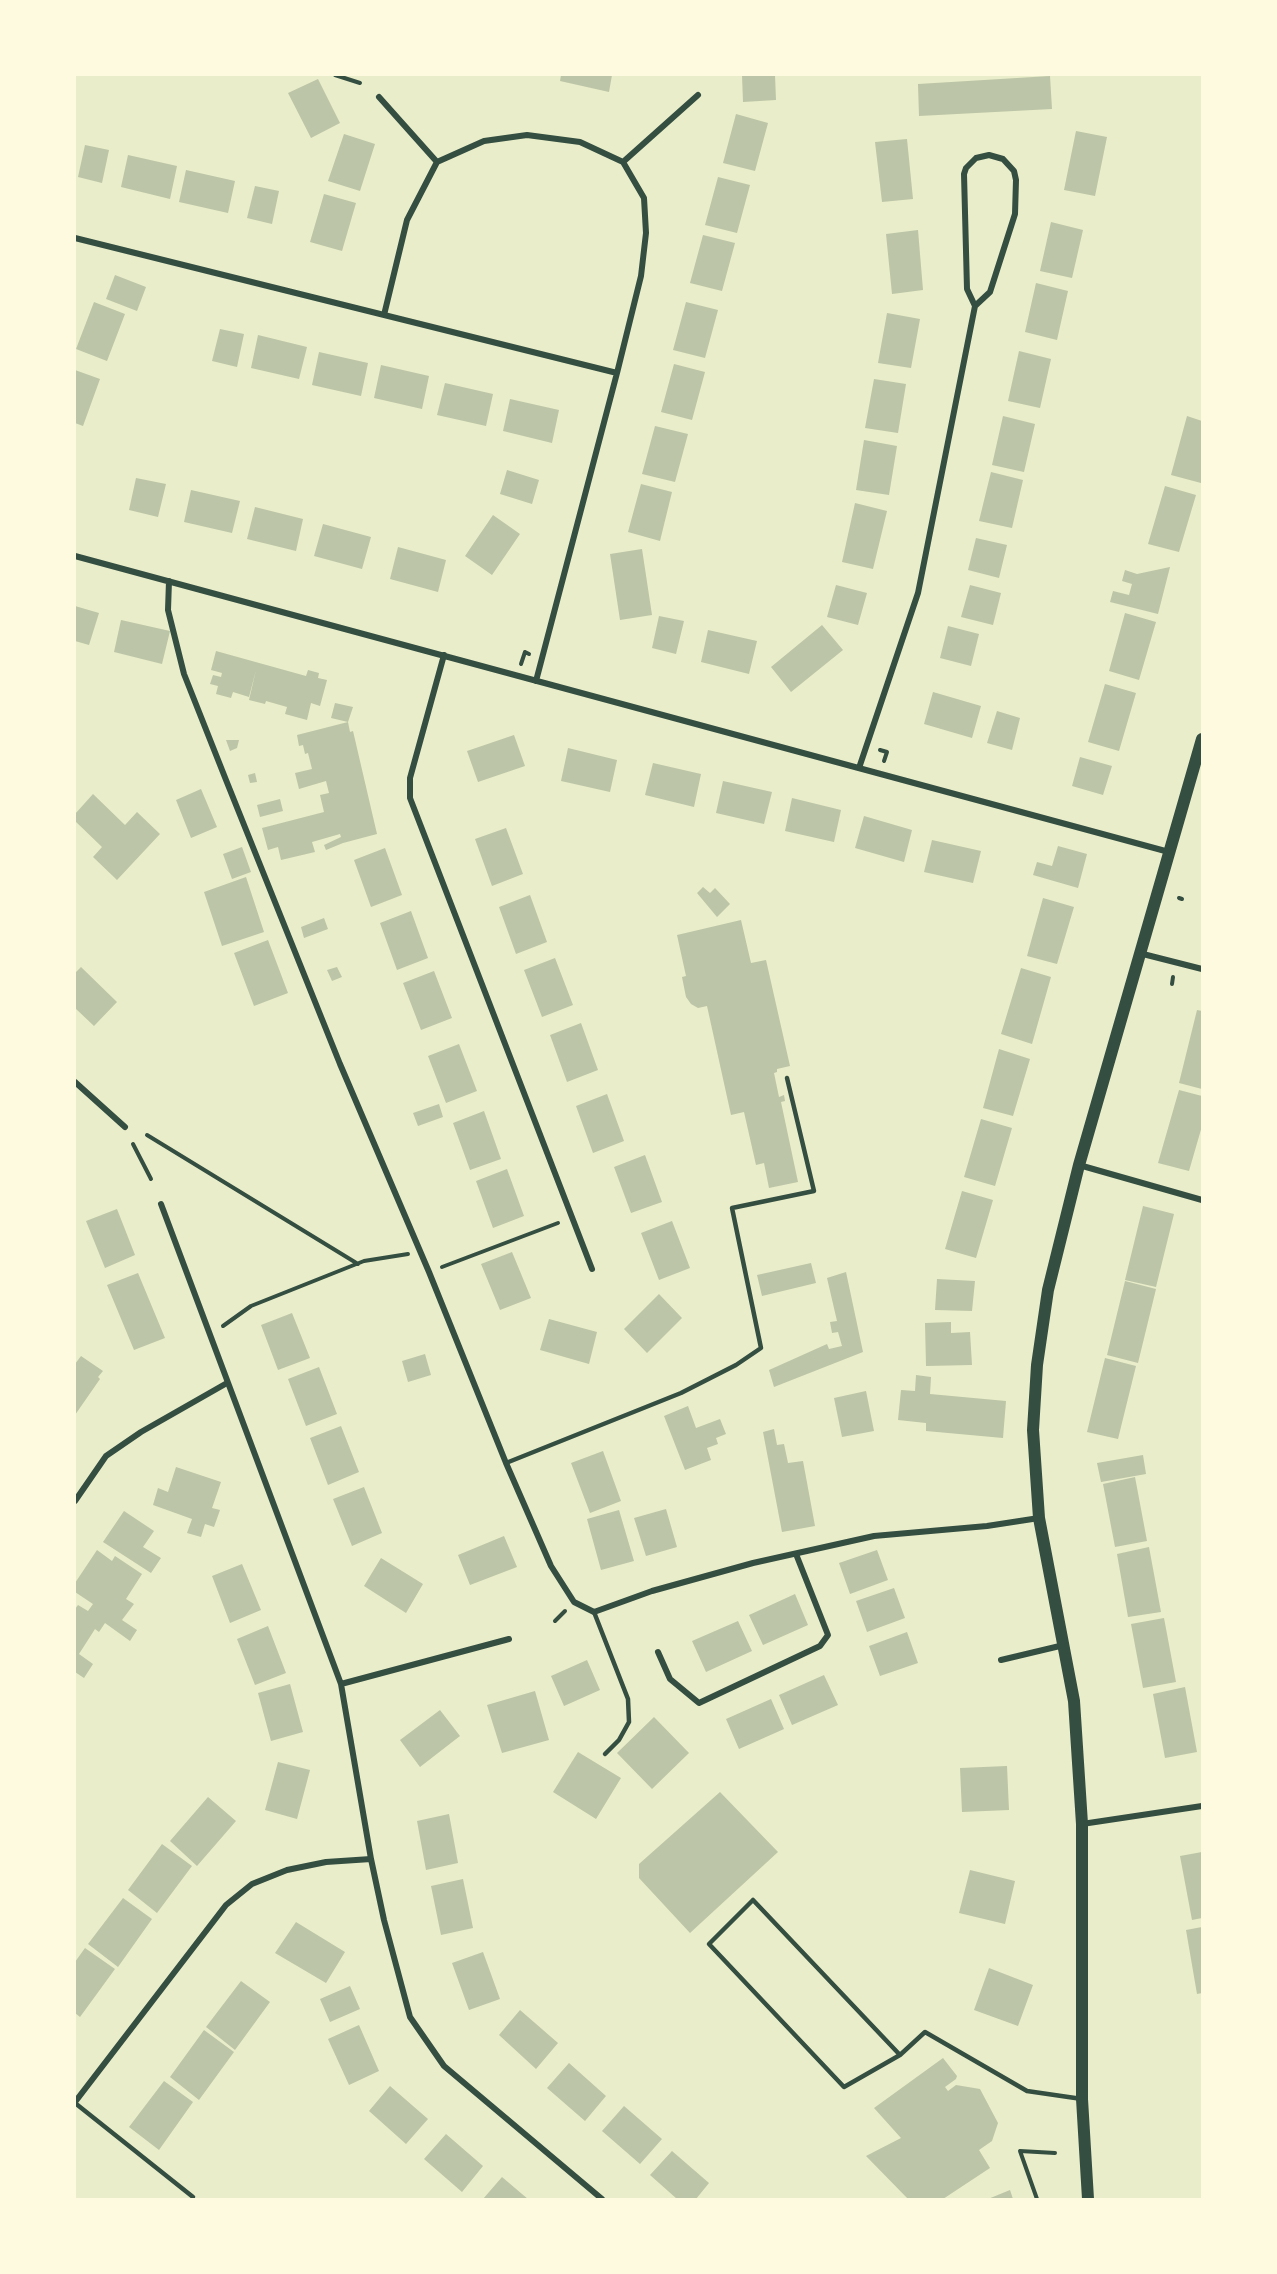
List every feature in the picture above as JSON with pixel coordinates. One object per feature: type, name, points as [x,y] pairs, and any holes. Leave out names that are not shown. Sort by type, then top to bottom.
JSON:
[{"type":"main road","points":[[1088,2199],[1082,2099],[1082,1824],[1074,1701],[1039,1518],[1033,1430],[1037,1365],[1048,1290],[1078,1165],[1202,739]]},
{"type":"street","points":[[623,162],[698,95]]},
{"type":"street","points":[[379,97],[437,162]]},
{"type":"street","points":[[384,315],[407,220],[437,162],[484,141],[527,135],[580,142],[623,162],[644,198],[646,233],[641,276],[536,681]]},
{"type":"street","points":[[860,768],[918,593],[975,306],[990,292],[1015,214],[1014,171],[1003,159],[989,155],[976,158],[971,162],[966,168],[962,181],[967,289],[975,306]]},
{"type":"street","points":[[75,238],[617,373]]},
{"type":"street","points":[[75,556],[1169,852]]},
{"type":"street","points":[[169,581],[168,610],[184,674],[340,1064],[418,1251],[429,1272],[506,1463],[551,1566],[574,1602],[594,1612],[652,1591],[753,1563],[874,1536],[987,1526],[1039,1518]]},
{"type":"street","points":[[444,656],[410,778],[410,798],[592,1269]]},
{"type":"street","points":[[1139,953],[1202,969]]},
{"type":"street","points":[[75,1082],[125,1126]]},
{"type":"street","points":[[1078,1165],[1202,1200]]},
{"type":"street","points":[[161,1204],[226,1383],[341,1684],[370,1858],[410,2017],[444,2066],[602,2199]]},
{"type":"street","points":[[75,1501],[106,1456],[141,1432],[226,1383]]},
{"type":"street","points":[[658,1652],[670,1679],[699,1703],[820,1646],[828,1635],[796,1554]]},
{"type":"street","points":[[341,1684],[509,1638]]},
{"type":"street","points":[[1001,1660],[1064,1645]]},
{"type":"street","points":[[1082,1824],[1202,1806]]},
{"type":"street","points":[[75,2103],[226,1905],[252,1884],[287,1870],[326,1862],[370,1858]]},
{"type":"lane","points":[[506,1463],[681,1393],[736,1365],[761,1348],[732,1208],[814,1191],[787,1078]]},
{"type":"lane","points":[[594,1612],[628,1699],[629,1722],[619,1740],[605,1754]]},
{"type":"lane","points":[[900,2055],[753,1900],[709,1944],[844,2087],[900,2055],[925,2032],[1027,2091],[1082,2099]]},
{"type":"lane","points":[[75,2103],[193,2197]]},
{"type":"path","points":[[335,75],[360,83]]},
{"type":"path","points":[[1172,984],[1173,977]]},
{"type":"path","points":[[147,1135],[358,1264]]},
{"type":"path","points":[[133,1144],[151,1179]]},
{"type":"path","points":[[429,1272],[572,1217]]},
{"type":"path","points":[[223,1326],[252,1306],[358,1264],[401,1257],[418,1251]]},
{"type":"path","points":[[1037,2199],[1020,2151],[1055,2153]]},
{"type":"building","points":[[561,75],[612,75],[609,92],[560,81]]},
{"type":"building","points":[[742,75],[775,75],[776,100],[743,102]]},
{"type":"building","points":[[1050,76],[1052,109],[919,116],[918,84]]},
{"type":"building","points":[[318,79],[340,123],[311,138],[288,93]]},
{"type":"building","points":[[736,114],[768,123],[755,171],[723,163]]},
{"type":"building","points":[[1076,131],[1107,137],[1095,196],[1064,190]]},
{"type":"building","points":[[344,134],[375,144],[360,191],[328,181]]},
{"type":"building","points":[[907,139],[913,199],[882,202],[875,142]]},
{"type":"building","points":[[85,145],[109,150],[102,183],[78,177]]},
{"type":"building","points":[[128,155],[177,166],[170,199],[121,187]]},
{"type":"building","points":[[186,170],[235,181],[228,213],[179,202]]},
{"type":"building","points":[[718,177],[750,185],[737,233],[705,225]]},
{"type":"building","points":[[255,186],[279,191],[272,224],[247,218]]},
{"type":"building","points":[[324,194],[356,203],[342,251],[310,242]]},
{"type":"building","points":[[1051,222],[1083,230],[1072,278],[1040,271]]},
{"type":"building","points":[[918,230],[923,290],[892,294],[886,234]]},
{"type":"building","points":[[703,235],[735,243],[722,291],[690,283]]},
{"type":"building","points":[[115,275],[146,287],[137,311],[106,299]]},
{"type":"building","points":[[1036,283],[1068,291],[1057,340],[1025,332]]},
{"type":"building","points":[[94,302],[125,314],[107,361],[76,349]]},
{"type":"building","points":[[686,302],[718,310],[705,358],[673,350]]},
{"type":"building","points":[[887,313],[920,319],[911,368],[878,363]]},
{"type":"building","points":[[220,329],[244,334],[237,367],[212,361]]},
{"type":"building","points":[[258,335],[307,347],[299,379],[251,368]]},
{"type":"building","points":[[1019,351],[1051,359],[1040,408],[1008,401]]},
{"type":"building","points":[[319,352],[368,363],[361,396],[312,385]]},
{"type":"building","points":[[674,364],[705,372],[692,420],[661,412]]},
{"type":"building","points":[[381,365],[429,376],[422,409],[374,398]]},
{"type":"building","points":[[75,370],[100,379],[83,426],[75,423]]},
{"type":"building","points":[[874,379],[906,384],[898,433],[865,428]]},
{"type":"building","points":[[445,383],[493,394],[486,426],[437,415]]},
{"type":"building","points":[[510,399],[559,410],[552,443],[503,431]]},
{"type":"building","points":[[1003,416],[1035,424],[1024,472],[992,465]]},
{"type":"building","points":[[1187,416],[1202,421],[1201,483],[1171,475]]},
{"type":"building","points":[[655,426],[688,434],[675,482],[642,474]]},
{"type":"building","points":[[864,440],[897,446],[889,495],[856,490]]},
{"type":"building","points":[[507,470],[539,480],[532,504],[500,494]]},
{"type":"building","points":[[991,472],[1023,480],[1012,528],[979,521]]},
{"type":"building","points":[[136,478],[166,484],[158,517],[129,510]]},
{"type":"building","points":[[641,484],[672,492],[660,541],[628,532]]},
{"type":"building","points":[[1165,486],[1196,495],[1179,552],[1148,544]]},
{"type":"building","points":[[191,490],[240,501],[232,533],[184,522]]},
{"type":"building","points":[[855,503],[887,511],[873,569],[842,562]]},
{"type":"building","points":[[255,507],[303,519],[296,551],[247,539]]},
{"type":"building","points":[[493,515],[520,534],[492,575],[465,556]]},
{"type":"building","points":[[323,524],[371,537],[362,569],[314,556]]},
{"type":"building","points":[[976,538],[1007,545],[999,578],[968,570]]},
{"type":"building","points":[[398,547],[446,560],[438,592],[390,579]]},
{"type":"building","points":[[642,549],[652,615],[620,620],[610,554]]},
{"type":"building","points":[[1170,567],[1158,614],[1110,602],[1113,591],[1129,595],[1132,584],[1122,581],[1125,570],[1137,574]]},
{"type":"building","points":[[836,585],[867,593],[858,625],[827,617]]},
{"type":"building","points":[[970,585],[1001,593],[993,625],[961,617]]},
{"type":"building","points":[[75,606],[99,613],[89,645],[75,641]]},
{"type":"building","points":[[1125,613],[1156,622],[1139,680],[1109,671]]},
{"type":"building","points":[[659,616],[684,621],[676,654],[652,648]]},
{"type":"building","points":[[121,620],[170,631],[162,664],[114,652]]},
{"type":"building","points":[[822,625],[843,650],[791,692],[771,667]]},
{"type":"building","points":[[948,626],[979,634],[971,666],[940,658]]},
{"type":"building","points":[[708,630],[757,641],[749,674],[701,662]]},
{"type":"building","points":[[216,651],[306,676],[308,670],[319,673],[318,678],[327,680],[320,706],[311,703],[307,720],[285,714],[287,707],[266,701],[265,704],[249,700],[256,670],[249,697],[233,692],[231,698],[216,694],[218,686],[210,684],[213,675],[221,677],[222,673],[211,670]]},
{"type":"building","points":[[1105,684],[1136,693],[1119,751],[1088,742]]},
{"type":"building","points":[[933,692],[981,706],[972,738],[924,724]]},
{"type":"building","points":[[335,703],[353,707],[348,722],[331,718]]},
{"type":"building","points":[[997,711],[1020,718],[1012,750],[987,743]]},
{"type":"building","points":[[348,722],[350,732],[353,731],[377,834],[326,850],[324,845],[341,837],[340,834],[312,842],[315,852],[281,860],[278,847],[268,850],[262,828],[324,812],[320,795],[329,793],[326,781],[299,789],[295,773],[312,769],[308,753],[305,754],[303,745],[299,746],[297,735]]},
{"type":"building","points":[[514,735],[525,766],[478,782],[467,751]]},
{"type":"building","points":[[226,740],[239,740],[237,748],[230,751]]},
{"type":"building","points":[[568,748],[617,760],[610,792],[561,781]]},
{"type":"building","points":[[1080,757],[1112,766],[1103,795],[1072,786]]},
{"type":"building","points":[[653,763],[701,774],[694,807],[645,795]]},
{"type":"building","points":[[255,773],[257,782],[250,783],[248,775]]},
{"type":"building","points":[[723,781],[772,792],[764,824],[716,813]]},
{"type":"building","points":[[201,789],[217,827],[191,838],[176,800]]},
{"type":"building","points":[[93,794],[125,825],[137,812],[160,834],[117,880],[93,857],[102,847],[75,821],[75,814]]},
{"type":"building","points":[[792,798],[841,810],[834,842],[785,831]]},
{"type":"building","points":[[280,799],[283,811],[260,817],[257,805]]},
{"type":"building","points":[[864,816],[912,830],[904,862],[855,848]]},
{"type":"building","points":[[506,828],[523,874],[492,886],[475,839]]},
{"type":"building","points":[[932,840],[981,851],[973,883],[924,872]]},
{"type":"building","points":[[1058,846],[1087,854],[1078,888],[1033,875],[1037,862],[1052,866]]},
{"type":"building","points":[[242,847],[251,872],[232,879],[223,854]]},
{"type":"building","points":[[385,848],[402,895],[371,907],[354,860]]},
{"type":"building","points":[[246,877],[264,932],[222,946],[204,892]]},
{"type":"building","points":[[703,887],[710,893],[715,888],[730,904],[717,917],[697,893]]},
{"type":"building","points":[[530,895],[547,942],[516,954],[499,907]]},
{"type":"building","points":[[1043,898],[1074,907],[1057,964],[1027,956]]},
{"type":"building","points":[[411,911],[428,958],[397,970],[380,923]]},
{"type":"building","points":[[324,918],[328,929],[304,938],[301,927]]},
{"type":"building","points":[[741,920],[751,963],[766,960],[790,1066],[777,1069],[774,1073],[779,1097],[784,1095],[785,1101],[781,1102],[798,1182],[769,1188],[764,1163],[756,1165],[744,1112],[731,1115],[707,1006],[698,1008],[686,997],[682,977],[686,976],[677,935]]},
{"type":"building","points":[[268,940],[288,993],[254,1006],[234,953]]},
{"type":"building","points":[[555,958],[573,1005],[542,1017],[524,970]]},
{"type":"building","points":[[81,967],[117,1002],[94,1026],[75,1008],[75,973]]},
{"type":"building","points":[[337,967],[342,977],[332,981],[327,970]]},
{"type":"building","points":[[1021,968],[1051,977],[1032,1044],[1001,1034]]},
{"type":"building","points":[[434,971],[452,1018],[421,1030],[403,983]]},
{"type":"building","points":[[1197,1010],[1202,1011],[1202,1089],[1179,1083]]},
{"type":"building","points":[[581,1023],[598,1070],[567,1082],[550,1035]]},
{"type":"building","points":[[459,1044],[477,1091],[446,1103],[428,1056]]},
{"type":"building","points":[[999,1049],[1030,1059],[1013,1116],[983,1108]]},
{"type":"building","points":[[1179,1090],[1202,1096],[1202,1126],[1189,1171],[1158,1163]]},
{"type":"building","points":[[607,1094],[624,1141],[593,1153],[576,1106]]},
{"type":"building","points":[[439,1104],[443,1117],[418,1126],[413,1113]]},
{"type":"building","points":[[484,1111],[501,1159],[470,1170],[453,1123]]},
{"type":"building","points":[[981,1119],[1012,1128],[995,1186],[964,1177]]},
{"type":"building","points":[[645,1155],[662,1202],[631,1213],[614,1167]]},
{"type":"building","points":[[507,1169],[524,1216],[493,1228],[476,1181]]},
{"type":"building","points":[[962,1191],[993,1200],[976,1258],[945,1249]]},
{"type":"building","points":[[1143,1206],[1174,1214],[1156,1287],[1125,1280]]},
{"type":"building","points":[[117,1209],[135,1255],[105,1268],[86,1221]]},
{"type":"building","points":[[672,1221],[690,1268],[659,1280],[641,1233]]},
{"type":"building","points":[[512,1252],[531,1298],[500,1310],[481,1264]]},
{"type":"building","points":[[811,1263],[816,1283],[762,1296],[757,1275]]},
{"type":"building","points":[[846,1272],[863,1352],[774,1387],[769,1370],[827,1344],[829,1349],[842,1346],[838,1332],[832,1333],[830,1322],[837,1321],[827,1278]]},
{"type":"building","points":[[138,1273],[165,1338],[134,1350],[107,1285]]},
{"type":"building","points":[[937,1279],[975,1281],[972,1311],[935,1310]]},
{"type":"building","points":[[1125,1281],[1156,1289],[1138,1363],[1107,1355]]},
{"type":"building","points":[[659,1294],[682,1318],[647,1353],[624,1329]]},
{"type":"building","points":[[292,1313],[310,1358],[278,1370],[261,1325]]},
{"type":"building","points":[[549,1319],[597,1332],[589,1364],[540,1350]]},
{"type":"building","points":[[951,1322],[951,1333],[970,1332],[972,1365],[926,1366],[925,1323]]},
{"type":"building","points":[[425,1354],[431,1375],[408,1382],[402,1361]]},
{"type":"building","points":[[81,1356],[103,1371],[75,1415],[75,1364]]},
{"type":"building","points":[[1105,1358],[1136,1366],[1118,1439],[1087,1432]]},
{"type":"building","points":[[319,1367],[337,1414],[306,1426],[288,1379]]},
{"type":"building","points":[[916,1375],[931,1377],[930,1394],[1006,1401],[1003,1438],[926,1431],[926,1423],[898,1420],[901,1390],[915,1391]]},
{"type":"building","points":[[866,1391],[874,1431],[842,1437],[834,1398]]},
{"type":"building","points":[[688,1406],[696,1428],[720,1419],[726,1434],[716,1438],[718,1444],[707,1448],[711,1460],[685,1470],[664,1416]]},
{"type":"building","points":[[341,1426],[359,1472],[328,1485],[310,1438]]},
{"type":"building","points":[[774,1429],[777,1445],[784,1444],[788,1463],[803,1461],[815,1526],[782,1532],[763,1432]]},
{"type":"building","points":[[603,1451],[621,1501],[590,1513],[571,1463]]},
{"type":"building","points":[[1143,1455],[1146,1474],[1101,1482],[1097,1463]]},
{"type":"building","points":[[176,1467],[221,1482],[212,1508],[220,1510],[214,1527],[205,1524],[201,1537],[187,1533],[192,1519],[153,1505],[158,1488],[168,1492]]},
{"type":"building","points":[[1135,1477],[1147,1541],[1115,1547],[1103,1484]]},
{"type":"building","points":[[364,1487],[382,1533],[352,1546],[333,1499]]},
{"type":"building","points":[[666,1509],[677,1547],[646,1556],[634,1518]]},
{"type":"building","points":[[619,1510],[634,1561],[601,1570],[587,1519]]},
{"type":"building","points":[[124,1511],[154,1531],[143,1547],[161,1558],[151,1573],[103,1542]]},
{"type":"building","points":[[504,1536],[517,1567],[470,1585],[458,1555]]},
{"type":"building","points":[[1149,1547],[1161,1612],[1128,1617],[1117,1554]]},
{"type":"building","points":[[97,1550],[112,1561],[115,1556],[142,1574],[126,1599],[134,1604],[122,1620],[137,1630],[130,1641],[105,1623],[99,1632],[95,1629],[79,1654],[93,1664],[84,1678],[75,1672],[75,1609],[78,1605],[88,1611],[93,1604],[75,1592],[75,1583]]},
{"type":"building","points":[[877,1550],[888,1580],[850,1594],[839,1563]]},
{"type":"building","points":[[381,1558],[423,1584],[406,1613],[364,1586]]},
{"type":"building","points":[[242,1564],[261,1610],[230,1623],[212,1576]]},
{"type":"building","points":[[894,1588],[905,1618],[867,1632],[856,1601]]},
{"type":"building","points":[[795,1594],[808,1625],[763,1645],[749,1615]]},
{"type":"building","points":[[1164,1618],[1176,1682],[1143,1688],[1131,1624]]},
{"type":"building","points":[[738,1621],[752,1651],[706,1672],[692,1641]]},
{"type":"building","points":[[268,1626],[286,1673],[255,1685],[237,1639]]},
{"type":"building","points":[[907,1632],[918,1663],[880,1676],[869,1646]]},
{"type":"building","points":[[587,1660],[600,1690],[564,1706],[551,1676]]},
{"type":"building","points":[[824,1675],[838,1705],[792,1725],[779,1695]]},
{"type":"building","points":[[290,1684],[303,1732],[271,1741],[258,1693]]},
{"type":"building","points":[[1185,1687],[1197,1752],[1165,1758],[1153,1694]]},
{"type":"building","points":[[535,1691],[549,1740],[502,1753],[487,1705]]},
{"type":"building","points":[[771,1699],[784,1729],[739,1749],[726,1719]]},
{"type":"building","points":[[440,1710],[460,1736],[420,1767],[400,1740]]},
{"type":"building","points":[[654,1717],[689,1753],[652,1789],[617,1753]]},
{"type":"building","points":[[578,1752],[621,1778],[596,1819],[553,1792]]},
{"type":"building","points":[[278,1762],[310,1770],[297,1819],[265,1810]]},
{"type":"building","points":[[1007,1766],[1009,1810],[962,1812],[960,1768]]},
{"type":"building","points":[[720,1792],[778,1852],[690,1933],[639,1878],[639,1864]]},
{"type":"building","points":[[208,1797],[236,1821],[197,1866],[170,1841]]},
{"type":"building","points":[[449,1814],[458,1863],[426,1870],[417,1821]]},
{"type":"building","points":[[162,1844],[192,1866],[157,1913],[128,1890]]},
{"type":"building","points":[[1202,1852],[1202,1918],[1192,1920],[1180,1856]]},
{"type":"building","points":[[970,1870],[1015,1881],[1005,1924],[959,1913]]},
{"type":"building","points":[[463,1879],[473,1928],[441,1935],[431,1886]]},
{"type":"building","points":[[123,1898],[152,1919],[118,1967],[88,1944]]},
{"type":"building","points":[[296,1922],[345,1952],[326,1983],[275,1953]]},
{"type":"building","points":[[1202,1927],[1202,1993],[1197,1994],[1186,1930]]},
{"type":"building","points":[[85,1948],[115,1969],[80,2017],[75,2013],[75,1962]]},
{"type":"building","points":[[483,1952],[500,1999],[469,2010],[452,1963]]},
{"type":"building","points":[[989,1968],[1033,1985],[1018,2026],[974,2010]]},
{"type":"building","points":[[241,1981],[270,2002],[235,2050],[206,2027]]},
{"type":"building","points":[[350,1986],[360,2009],[330,2022],[320,1999]]},
{"type":"building","points":[[520,2010],[558,2043],[536,2069],[499,2035]]},
{"type":"building","points":[[359,2025],[379,2071],[349,2085],[328,2039]]},
{"type":"building","points":[[204,2030],[234,2052],[199,2100],[170,2077]]},
{"type":"building","points":[[943,2058],[957,2076],[945,2087],[948,2091],[956,2085],[980,2089],[998,2123],[992,2141],[979,2150],[990,2168],[943,2199],[908,2199],[866,2156],[901,2138],[874,2108]]},
{"type":"building","points":[[569,2063],[606,2096],[585,2121],[547,2088]]},
{"type":"building","points":[[164,2081],[193,2102],[159,2150],[129,2127]]},
{"type":"building","points":[[390,2086],[428,2119],[406,2144],[369,2111]]},
{"type":"building","points":[[624,2106],[662,2139],[640,2164],[602,2131]]},
{"type":"building","points":[[446,2134],[483,2166],[462,2192],[424,2159]]},
{"type":"building","points":[[672,2151],[709,2183],[696,2199],[677,2199],[650,2175]]},
{"type":"building","points":[[502,2177],[522,2194],[528,2199],[483,2199]]},
{"type":"building","points":[[1010,2190],[1013,2199],[988,2199]]}]
